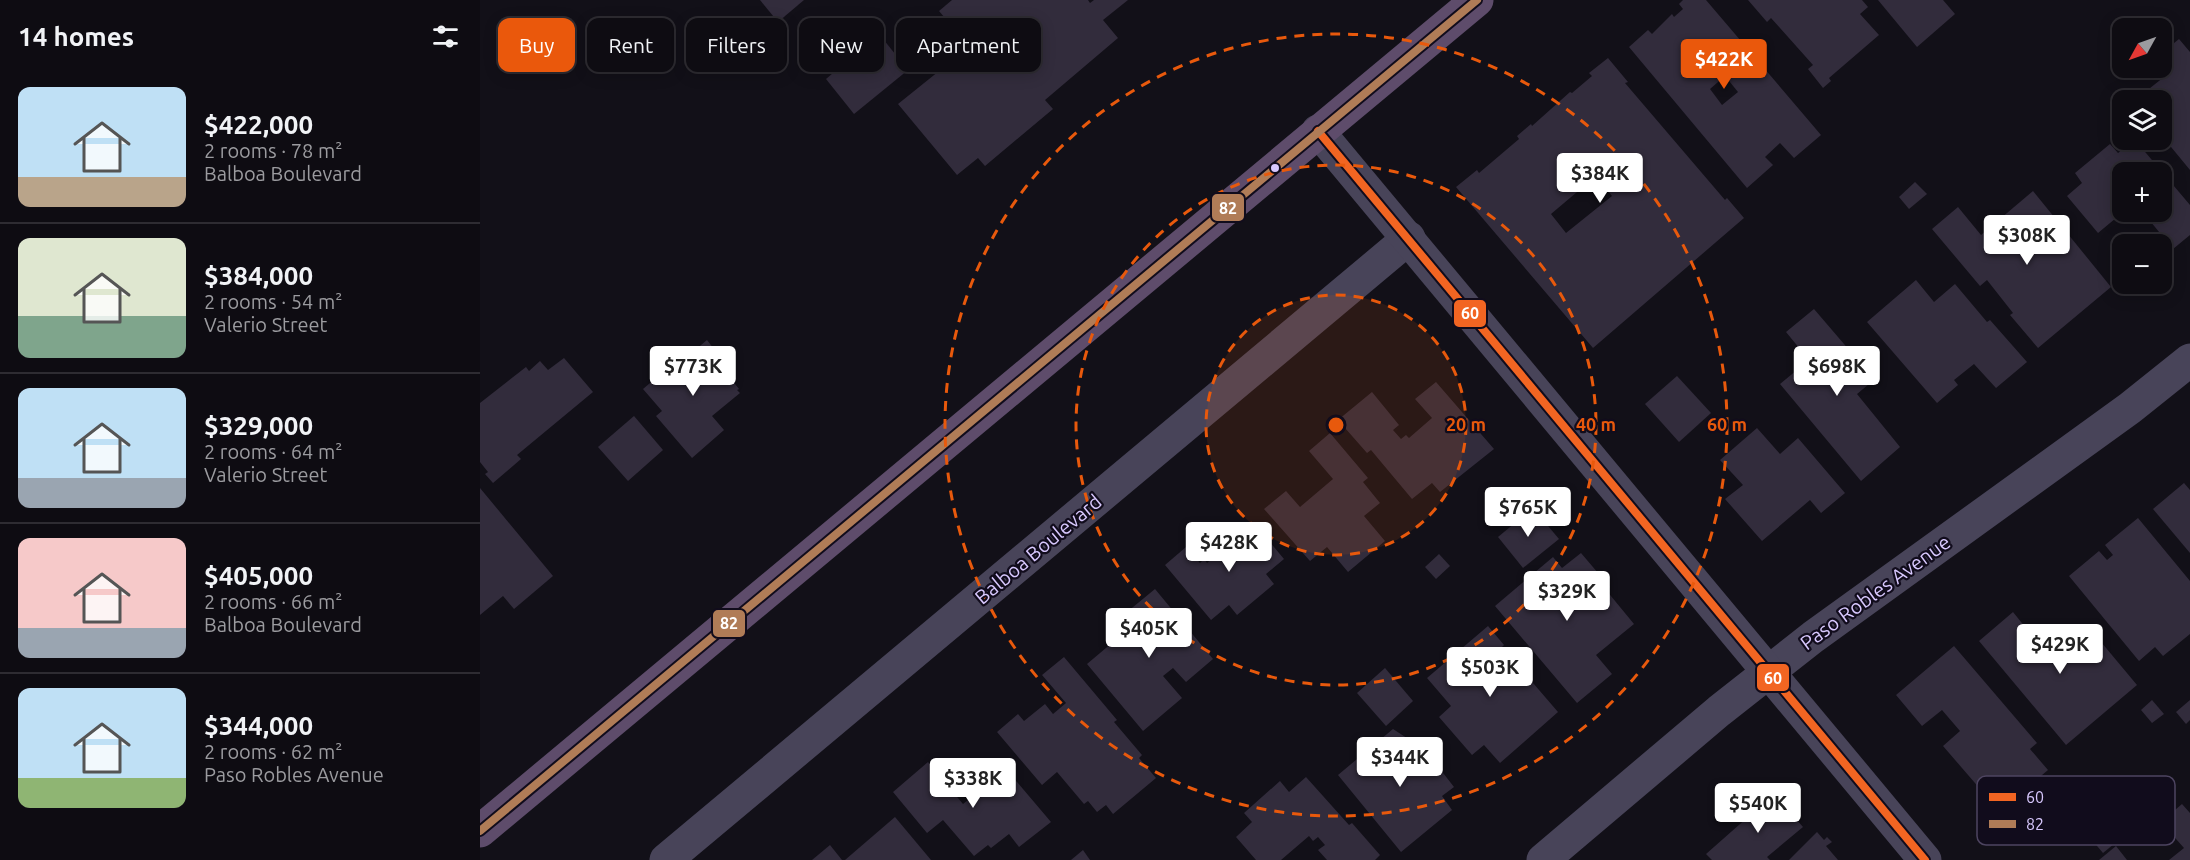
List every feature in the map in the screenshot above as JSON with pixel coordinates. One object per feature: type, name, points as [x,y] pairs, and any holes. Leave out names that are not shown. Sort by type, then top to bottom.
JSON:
[{"type":"main road","points":[[480,831],[1318,130],[1477,0]]},
{"type":"street","points":[[1318,130],[1925,860]]},
{"type":"street","name":"Balboa Boulevard","points":[[666,860],[1409,238]]},
{"type":"street","name":"Paso Robles Avenue","points":[[1543,860],[1767,672],[2130,408],[2190,360]]},
{"type":"building","points":[[760,0],[804,0],[783,18],[775,18]]},
{"type":"building","points":[[952,0],[1088,0],[1090,3],[1094,0],[1128,0],[1103,20],[1118,38],[1045,100],[1053,109],[985,166],[978,158],[957,175],[898,104],[938,72],[1041,72],[1041,18],[945,18],[939,11]]},
{"type":"building","points":[[1683,0],[1706,0],[1821,135],[1794,158],[1780,143],[1765,157],[1773,165],[1747,188],[1629,47],[1648,30],[1652,34],[1672,14],[1674,17],[1683,9],[1679,4]],"holes":[[[1725,76],[1738,92],[1722,105],[1710,89]]]},
{"type":"building","points":[[1748,0],[1862,0],[1868,7],[1860,14],[1879,35],[1829,78],[1831,81],[1823,88],[1808,69],[1813,65],[1771,18],[1767,22]]},
{"type":"building","points":[[1878,0],[1943,0],[1955,14],[1917,47]]},
{"type":"building","points":[[2179,39],[2190,52],[2190,170],[2172,148],[2172,90],[2148,90],[2163,78],[2172,78],[2172,45]]},
{"type":"building","points":[[884,40],[896,55],[896,72],[906,72],[854,114],[826,79],[834,72],[884,72]]},
{"type":"building","points":[[1608,58],[1628,82],[1625,83],[1725,200],[1727,198],[1744,218],[1593,348],[1456,187],[1477,170],[1479,173],[1519,139],[1517,136],[1592,76],[1589,73]],"holes":[[[1596,176],[1612,196],[1566,233],[1551,214]]]},
{"type":"building","points":[[2110,144],[2112,150],[2118,153],[2122,150],[2143,150],[2154,162],[2112,162],[2112,221],[2098,233],[2067,196],[2082,183],[2075,173]]},
{"type":"building","points":[[1915,182],[1927,194],[1909,209],[1899,197]]},
{"type":"building","points":[[2172,184],[2190,205],[2190,235],[2173,249],[2172,234],[2161,234],[2151,222],[2172,222]]},
{"type":"building","points":[[2033,191],[2111,287],[2038,348],[2010,315],[2013,313],[1987,280],[1980,286],[1932,229],[1958,207],[1981,235]]},
{"type":"building","points":[[1916,280],[1934,302],[1955,284],[1987,322],[1990,320],[2027,362],[1996,388],[1974,364],[1954,380],[1958,385],[1937,403],[1867,322]]},
{"type":"building","points":[[1814,309],[1856,358],[1859,356],[1867,366],[1865,368],[1875,379],[1857,394],[1900,447],[1861,481],[1780,384],[1809,360],[1786,332]]},
{"type":"building","points":[[707,340],[724,362],[721,366],[740,393],[712,416],[724,430],[692,458],[656,416],[662,411],[643,389],[670,366],[669,361],[680,352],[686,351],[689,355]]},
{"type":"building","points":[[564,358],[593,392],[517,455],[521,459],[493,483],[485,474],[488,472],[480,462],[480,403],[526,367],[529,371],[540,361],[548,370]]},
{"type":"building","points":[[1677,376],[1711,413],[1679,442],[1645,404]]},
{"type":"building","points":[[1436,382],[1494,449],[1440,492],[1432,483],[1412,499],[1371,450],[1367,453],[1338,420],[1372,392],[1399,425],[1393,430],[1401,439],[1406,435],[1409,438],[1432,418],[1415,399]]},
{"type":"building","points":[[634,416],[663,450],[628,481],[598,447]]},
{"type":"building","points":[[1757,428],[1780,454],[1798,438],[1845,493],[1821,513],[1810,500],[1762,541],[1725,499],[1743,485],[1720,460]]},
{"type":"building","points":[[1330,433],[1368,478],[1363,482],[1380,503],[1364,516],[1385,541],[1348,572],[1327,547],[1310,561],[1264,509],[1286,491],[1300,507],[1333,479],[1309,451]]},
{"type":"building","points":[[2184,483],[2190,490],[2190,553],[2153,509]]},
{"type":"building","points":[[480,488],[553,576],[514,609],[503,596],[480,615]]},
{"type":"building","points":[[1533,508],[1559,539],[1523,568],[1498,537]]},
{"type":"building","points":[[2138,518],[2190,581],[2190,634],[2163,656],[2155,647],[2139,661],[2069,576],[2099,551],[2107,560],[2113,555],[2105,545]]},
{"type":"building","points":[[1254,523],[1284,559],[1266,574],[1274,584],[1237,615],[1229,605],[1211,620],[1165,565],[1186,547],[1200,563],[1204,559],[1207,563]]},
{"type":"building","points":[[1581,553],[1610,587],[1606,590],[1634,624],[1596,655],[1612,674],[1577,703],[1495,606],[1553,557],[1562,568]]},
{"type":"building","points":[[1439,554],[1450,566],[1436,579],[1425,567]]},
{"type":"building","points":[[1155,589],[1213,659],[1186,682],[1173,668],[1163,676],[1182,698],[1143,731],[1087,664],[1119,637],[1110,626]]},
{"type":"building","points":[[2013,612],[2038,643],[2047,636],[2058,648],[2086,624],[2137,685],[2066,745],[1979,641]]},
{"type":"building","points":[[1488,626],[1504,645],[1502,647],[1558,712],[1500,763],[1484,745],[1472,755],[1439,717],[1451,706],[1427,678]]},
{"type":"building","points":[[1954,646],[2037,743],[2030,749],[2048,770],[2041,776],[1977,776],[1977,785],[1943,746],[1960,731],[1942,710],[1922,726],[1896,695]]},
{"type":"building","points":[[1064,657],[1117,720],[1114,722],[1142,755],[1139,758],[1156,778],[1113,814],[1106,805],[1097,812],[1088,801],[1084,804],[1057,772],[1042,785],[997,732],[1018,714],[1024,721],[1045,704],[1053,714],[1066,703],[1042,675]]},
{"type":"building","points":[[1385,668],[1413,701],[1386,726],[1357,693]]},
{"type":"building","points":[[2152,700],[2164,714],[2152,723],[2141,710]]},
{"type":"building","points":[[2190,700],[2190,720],[2186,724],[2176,712]]},
{"type":"building","points":[[1393,729],[1413,742],[1416,737],[1423,741],[1419,747],[1426,751],[1454,787],[1442,796],[1452,810],[1401,852],[1338,775]]},
{"type":"building","points":[[928,762],[963,804],[1006,769],[1051,822],[1019,847],[1009,834],[991,848],[988,845],[974,856],[943,820],[927,833],[893,792]]},
{"type":"building","points":[[1306,777],[1349,825],[1352,823],[1380,855],[1375,860],[1327,860],[1318,850],[1325,845],[1318,837],[1313,841],[1309,836],[1281,860],[1256,860],[1236,837],[1252,822],[1244,813],[1280,781],[1289,792]]},
{"type":"building","points":[[1774,794],[1803,827],[1767,857],[1770,860],[1712,860],[1706,854]]},
{"type":"building","points":[[2182,804],[2190,813],[2190,860],[2169,860],[2184,848],[2175,838],[2175,810]]},
{"type":"building","points":[[895,817],[931,860],[845,860]]},
{"type":"building","points":[[1817,832],[1824,840],[1827,837],[1832,842],[1826,846],[1838,860],[1789,860]]},
{"type":"building","points":[[830,845],[842,860],[812,860]]},
{"type":"building","points":[[2096,845],[2113,845],[2103,853]]},
{"type":"building","points":[[2116,846],[2127,860],[2099,860]]},
{"type":"building","points":[[1083,850],[1090,860],[1071,860]]},
{"type":"transit line","name":"82","points":[[480,831],[1477,0]]},
{"type":"transit line","name":"60","points":[[1318,131],[1925,860]]}]
